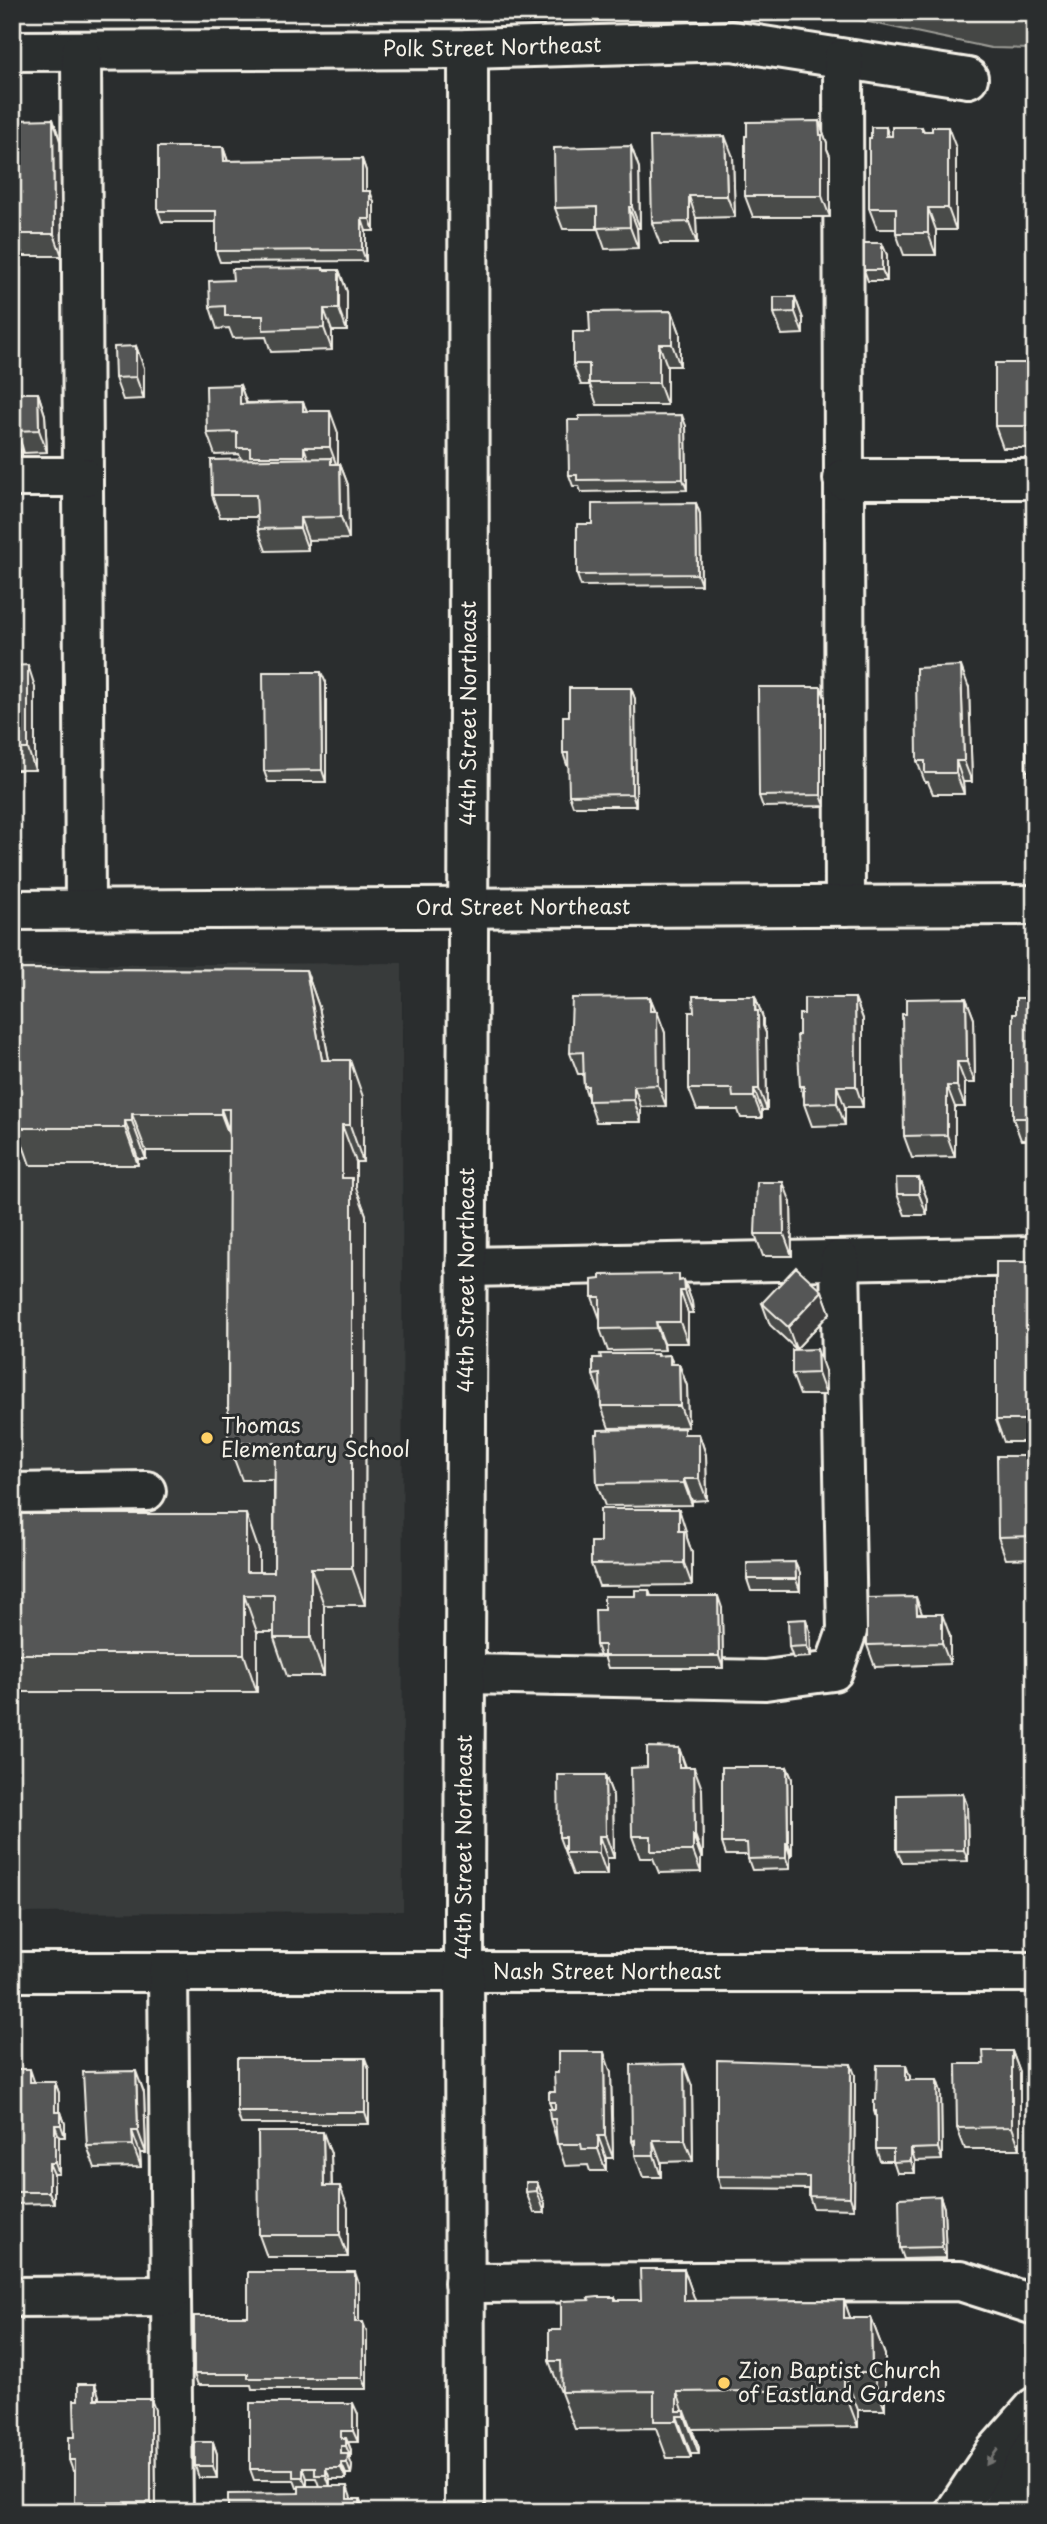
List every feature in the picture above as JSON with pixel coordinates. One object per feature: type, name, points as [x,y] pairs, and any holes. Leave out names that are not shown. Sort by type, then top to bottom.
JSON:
[{"type":"main road","name":"Polk Street Northeast","points":[[12,51],[468,49],[732,41],[968,78]]},
{"type":"main road","name":"44th Street Northeast","points":[[466,2512],[464,1972],[470,696],[468,49]]},
{"type":"main road","points":[[81,52],[85,910]]},
{"type":"main road","points":[[843,59],[845,906]]},
{"type":"main road","points":[[12,477],[83,477]]},
{"type":"main road","points":[[844,479],[1035,479]]},
{"type":"main road","name":"Ord Street Northeast","points":[[12,910],[1035,905]]},
{"type":"main road","points":[[466,1267],[1035,1256]]},
{"type":"main road","points":[[465,1674],[765,1680],[833,1671],[847,1631],[840,1260]]},
{"type":"main road","points":[[12,1493],[146,1491]]},
{"type":"main road","name":"Nash Street Northeast","points":[[12,1972],[1035,1972]]},
{"type":"main road","points":[[168,1972],[173,2512]]},
{"type":"main road","points":[[464,2283],[960,2281],[1035,2305]]},
{"type":"main road","points":[[12,2297],[169,2296]]},
{"type":"main road","points":[[955,2512],[995,2452],[1035,2407]]},
{"type":"main road","points":[[1001,2512],[1035,2446]]},
{"type":"shaded area","points":[[821,12],[1035,12],[1035,49],[991,48]]},
{"type":"shaded area","name":"Thomas Elementary School","points":[[402,963],[403,1911],[12,1913],[12,965]]},
{"type":"building","points":[[53,119],[54,234],[15,234],[12,218],[12,122],[14,135],[17,135],[17,120]]},
{"type":"building","points":[[819,121],[822,135],[822,196],[745,196],[747,122]]},
{"type":"building","points":[[871,127],[886,127],[886,136],[892,136],[892,127],[922,127],[922,131],[932,131],[932,127],[948,127],[948,208],[928,208],[928,233],[896,233],[896,208],[869,208]]},
{"type":"building","points":[[725,136],[727,196],[689,196],[689,222],[652,223],[650,137]]},
{"type":"building","points":[[631,146],[630,227],[597,228],[597,207],[555,208],[554,148]]},
{"type":"building","points":[[158,147],[223,147],[224,161],[362,159],[362,191],[370,191],[370,219],[362,219],[362,250],[216,251],[216,211],[158,211]]},
{"type":"building","points":[[864,243],[882,243],[882,270],[864,270]]},
{"type":"building","points":[[232,269],[339,270],[339,309],[324,309],[324,328],[263,330],[263,316],[225,316],[225,306],[210,307],[209,281],[233,280]]},
{"type":"building","points":[[774,297],[795,297],[795,312],[774,313]]},
{"type":"building","points":[[672,311],[672,344],[659,344],[659,383],[589,383],[589,364],[573,364],[573,332],[590,332],[589,312]]},
{"type":"building","points":[[136,346],[136,377],[115,378],[114,347]]},
{"type":"building","points":[[995,363],[1035,363],[1035,426],[995,426]]},
{"type":"building","points":[[240,385],[240,404],[303,402],[303,411],[330,411],[330,447],[304,447],[304,456],[250,456],[250,448],[237,448],[237,432],[207,433],[206,386]]},
{"type":"building","points":[[14,391],[14,434],[12,434]]},
{"type":"building","points":[[15,393],[38,393],[39,430],[16,431]]},
{"type":"building","points":[[682,415],[683,479],[577,480],[577,475],[569,475],[568,420],[579,420],[579,416]]},
{"type":"building","points":[[331,458],[331,464],[340,464],[341,517],[300,518],[300,528],[258,529],[256,495],[212,495],[211,460]]},
{"type":"building","points":[[696,503],[697,574],[577,575],[577,524],[592,524],[592,504]]},
{"type":"building","points":[[28,665],[28,749],[12,749],[12,666]]},
{"type":"building","points":[[961,666],[964,761],[956,761],[956,773],[925,773],[925,761],[917,761],[916,668]]},
{"type":"building","points":[[263,672],[321,672],[322,770],[264,771]]},
{"type":"building","points":[[758,687],[821,687],[821,795],[759,796]]},
{"type":"building","points":[[569,688],[631,688],[632,794],[569,795],[568,753],[563,753],[563,716],[569,716]]},
{"type":"building","points":[[1026,712],[1035,712],[1035,771],[1026,771]]},
{"type":"building","points":[[12,969],[306,970],[322,1060],[350,1060],[350,1125],[342,1125],[342,1178],[352,1178],[352,1568],[311,1568],[311,1638],[274,1638],[274,1595],[244,1595],[244,1654],[12,1654],[12,1514],[246,1514],[246,1572],[274,1572],[275,1443],[228,1443],[229,1109],[221,1109],[221,1114],[132,1114],[132,1121],[125,1121],[125,1128],[17,1128],[17,1090],[12,1090]]},
{"type":"building","points":[[693,996],[755,996],[755,1011],[758,1011],[759,1089],[754,1089],[754,1097],[733,1097],[732,1089],[689,1089],[689,1012],[694,1012]]},
{"type":"building","points":[[650,997],[650,1011],[657,1011],[658,1085],[634,1086],[634,1100],[588,1101],[588,1086],[584,1086],[583,1052],[570,1053],[572,998]]},
{"type":"building","points":[[804,998],[855,998],[856,1086],[837,1086],[837,1103],[804,1104],[804,1086],[800,1086],[797,1035],[799,1014],[804,1014]]},
{"type":"building","points":[[966,998],[967,1062],[957,1062],[957,1086],[947,1086],[947,1135],[904,1136],[902,1014],[906,1014],[906,999]]},
{"type":"building","points":[[1016,998],[1035,998],[1035,1118],[1013,1118],[1013,1014],[1016,1014]]},
{"type":"building","points":[[896,1178],[919,1178],[919,1194],[897,1194]]},
{"type":"building","points":[[757,1182],[783,1182],[784,1234],[755,1234]]},
{"type":"building","points":[[996,1262],[1035,1262],[1035,1420],[996,1420]]},
{"type":"building","points":[[796,1267],[822,1291],[788,1327],[762,1303]]},
{"type":"building","points":[[679,1274],[679,1281],[684,1280],[685,1291],[680,1291],[680,1322],[656,1322],[657,1328],[600,1329],[600,1297],[592,1297],[592,1280],[600,1279],[600,1275]]},
{"type":"building","points":[[817,1349],[818,1373],[792,1374],[792,1350]]},
{"type":"building","points":[[600,1354],[670,1355],[670,1364],[679,1364],[680,1406],[601,1406],[600,1374],[593,1375],[593,1358],[601,1358]]},
{"type":"building","points":[[684,1428],[684,1434],[699,1434],[699,1479],[684,1479],[684,1483],[597,1484],[595,1434],[598,1434],[598,1430]]},
{"type":"building","points":[[997,1456],[1035,1456],[1035,1536],[998,1537]]},
{"type":"building","points":[[600,1509],[679,1509],[679,1531],[684,1531],[684,1563],[591,1564],[591,1542],[600,1542]]},
{"type":"building","points":[[795,1562],[796,1579],[747,1579],[747,1563]]},
{"type":"building","points":[[635,1590],[649,1590],[649,1596],[718,1596],[719,1656],[604,1656],[604,1645],[596,1645],[595,1610],[604,1610],[604,1596],[635,1596]]},
{"type":"building","points":[[916,1597],[917,1614],[942,1614],[942,1643],[867,1645],[867,1598]]},
{"type":"building","points":[[806,1619],[807,1646],[789,1647],[788,1620]]},
{"type":"building","points":[[647,1747],[679,1748],[679,1767],[694,1767],[693,1851],[651,1851],[651,1836],[632,1836],[631,1768],[647,1767]]},
{"type":"building","points":[[722,1767],[787,1767],[786,1858],[748,1859],[747,1843],[722,1843]]},
{"type":"building","points":[[558,1775],[605,1775],[606,1836],[599,1836],[599,1853],[565,1853],[565,1837],[559,1837]]},
{"type":"building","points":[[963,1794],[964,1850],[897,1851],[897,1795]]},
{"type":"building","points":[[983,2051],[1012,2051],[1012,2127],[957,2128],[956,2064],[984,2064]]},
{"type":"building","points":[[558,2052],[604,2052],[605,2136],[598,2136],[598,2149],[582,2149],[581,2144],[557,2144],[555,2119],[550,2119],[549,2109],[555,2109],[555,2102],[549,2102],[549,2092],[555,2092],[554,2073],[558,2073]]},
{"type":"building","points":[[237,2058],[365,2058],[365,2112],[237,2112]]},
{"type":"building","points":[[717,2060],[851,2064],[850,2197],[809,2196],[809,2177],[717,2176]]},
{"type":"building","points":[[684,2064],[685,2140],[653,2140],[654,2155],[635,2155],[635,2140],[632,2141],[631,2065]]},
{"type":"building","points":[[877,2065],[906,2065],[906,2080],[937,2080],[938,2148],[911,2149],[911,2161],[893,2162],[893,2149],[876,2149],[874,2100]]},
{"type":"building","points":[[12,2069],[30,2069],[30,2082],[55,2082],[55,2112],[61,2112],[61,2125],[55,2125],[55,2163],[49,2163],[49,2192],[12,2192]]},
{"type":"building","points":[[136,2071],[138,2131],[132,2131],[133,2145],[87,2146],[83,2072]]},
{"type":"building","points":[[258,2132],[323,2132],[324,2186],[340,2186],[340,2235],[259,2235]]},
{"type":"building","points":[[526,2182],[537,2182],[537,2191],[526,2192]]},
{"type":"building","points":[[940,2196],[942,2247],[900,2248],[899,2198]]},
{"type":"building","points":[[640,2269],[684,2269],[684,2301],[844,2300],[844,2318],[871,2318],[872,2373],[844,2373],[844,2390],[677,2392],[677,2411],[685,2411],[685,2416],[677,2416],[677,2421],[654,2421],[654,2391],[562,2392],[561,2361],[549,2361],[549,2330],[561,2330],[561,2301],[598,2297],[641,2300]]},
{"type":"building","points":[[248,2272],[355,2272],[355,2322],[363,2322],[363,2378],[248,2378],[248,2374],[194,2374],[194,2316],[248,2316]]},
{"type":"building","points":[[78,2384],[95,2384],[95,2399],[151,2399],[151,2502],[75,2503],[75,2460],[69,2460],[69,2437],[75,2437],[74,2400],[78,2400]]},
{"type":"building","points":[[250,2403],[353,2403],[353,2431],[341,2431],[341,2438],[346,2438],[346,2446],[341,2446],[341,2454],[348,2454],[347,2463],[341,2463],[341,2468],[326,2468],[326,2475],[315,2475],[315,2467],[303,2467],[303,2477],[293,2477],[293,2469],[250,2469]]},
{"type":"building","points":[[195,2442],[213,2442],[213,2466],[195,2466]]},
{"type":"building","points":[[299,2486],[347,2486],[347,2499],[360,2499],[360,2512],[228,2512],[228,2494],[299,2493]]},
{"type":"place","name":"Thomas Elementary School","points":[[207,1438]]},
{"type":"place","name":"Zion Baptist Church of Eastland Gardens","points":[[724,2383]]}]
